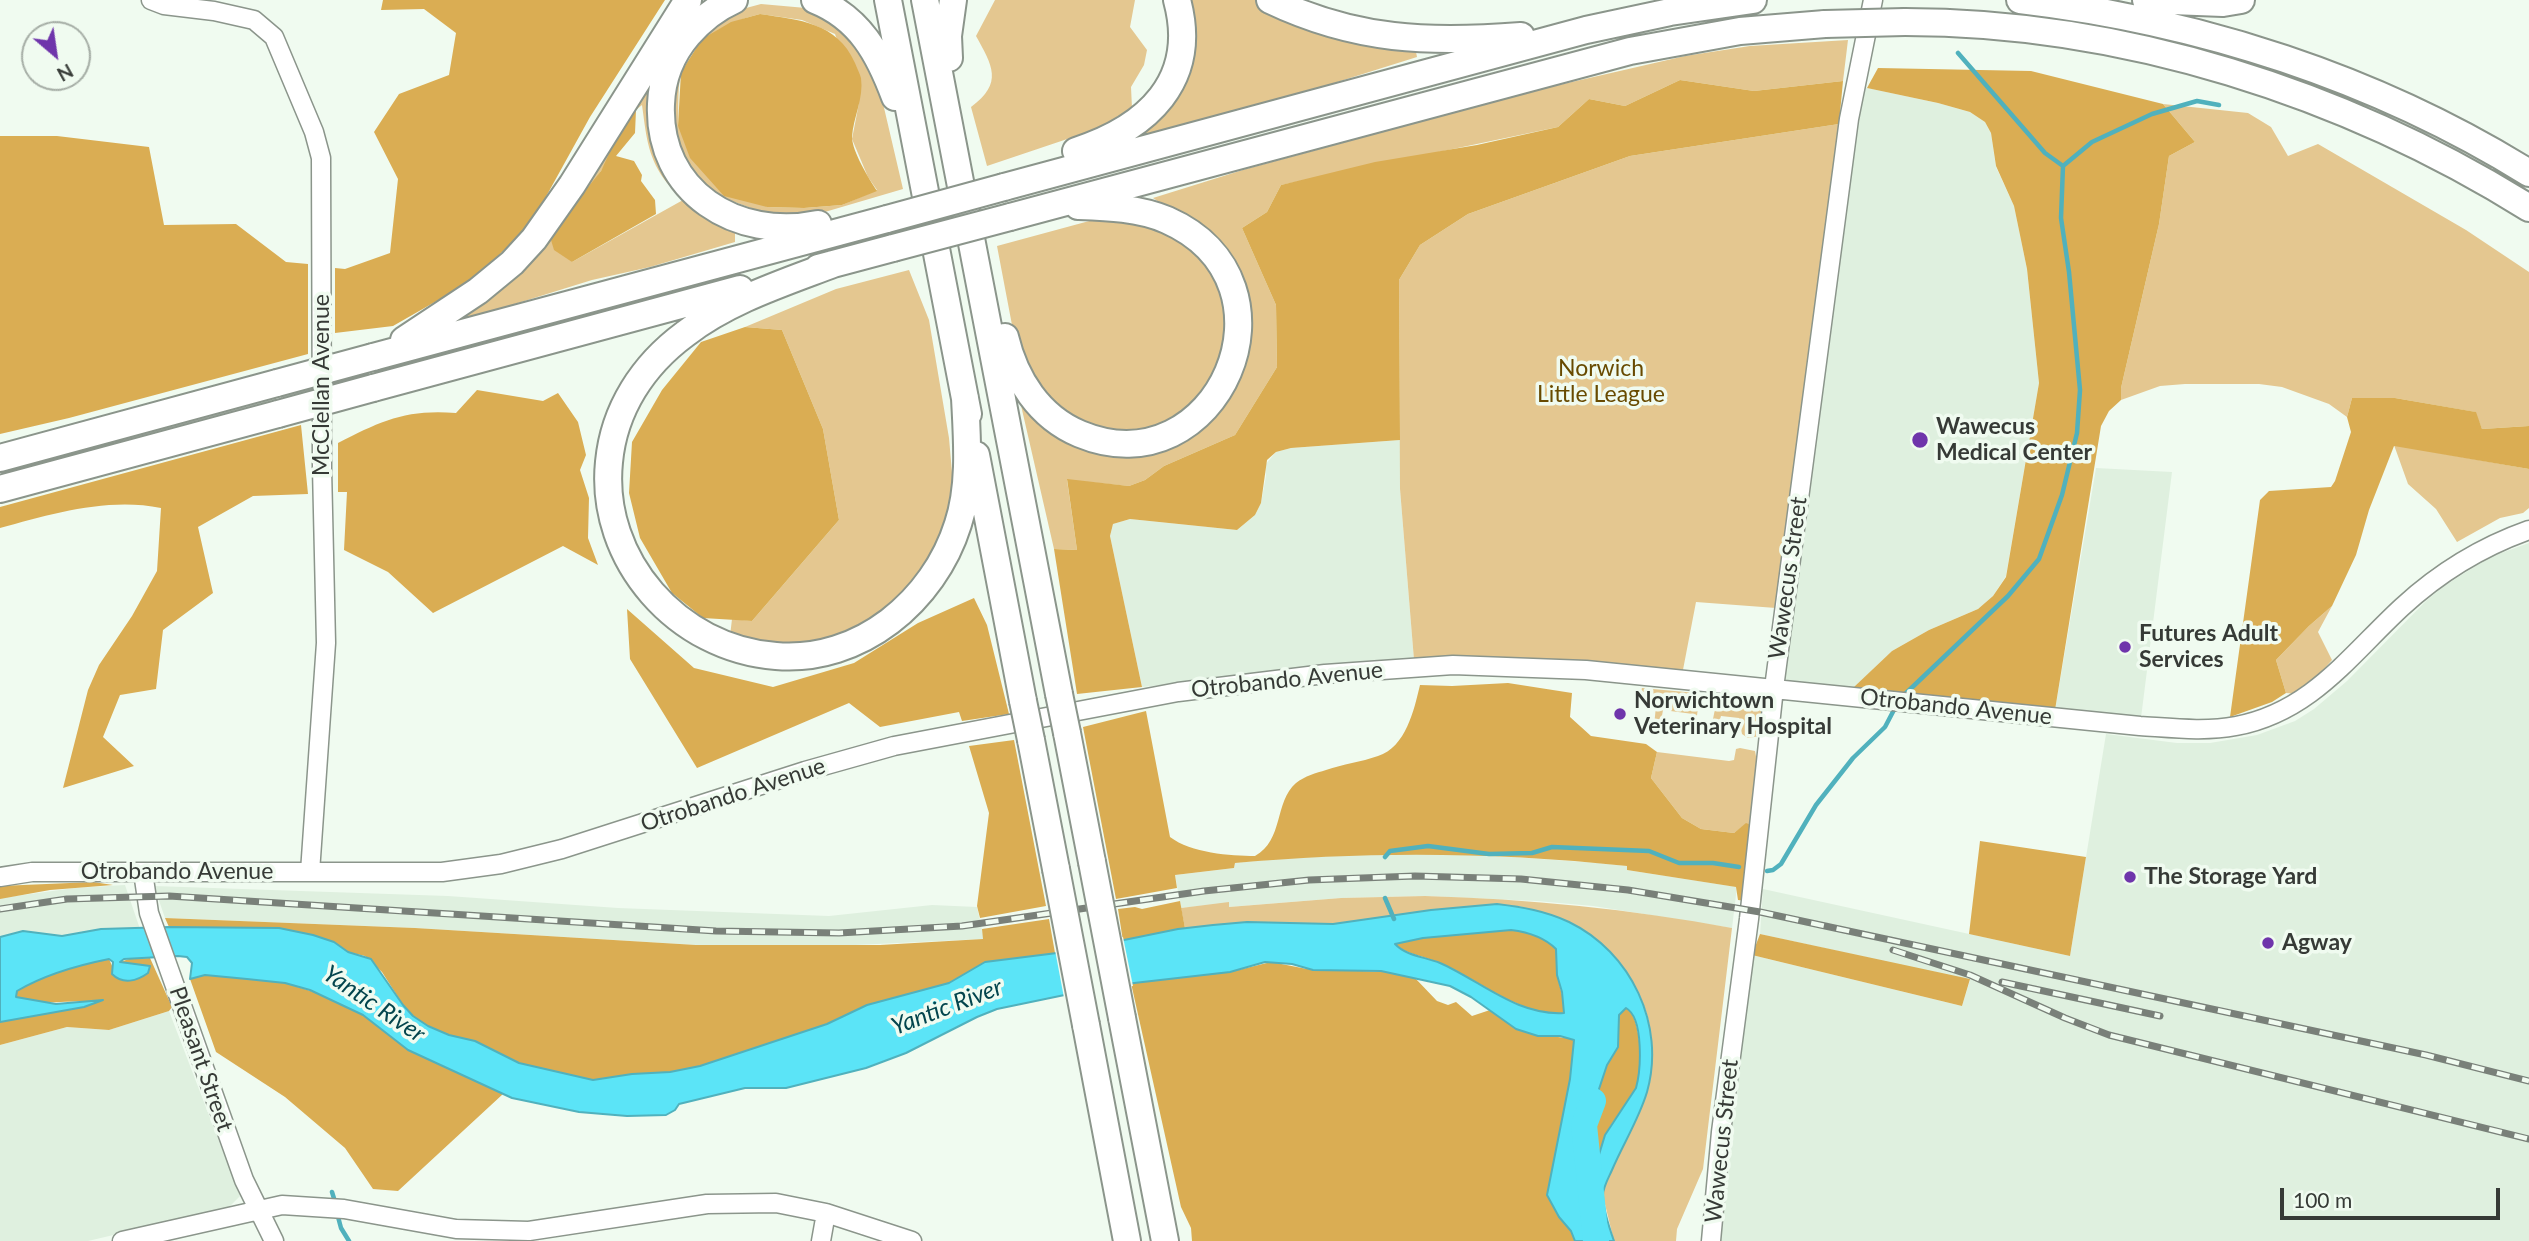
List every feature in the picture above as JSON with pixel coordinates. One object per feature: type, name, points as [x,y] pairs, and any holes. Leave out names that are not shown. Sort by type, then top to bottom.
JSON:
[{"type":"highway","points":[[375,357],[478,291],[512,263],[534,239],[572,186],[688,0]]},
{"type":"highway","points":[[734,0],[716,9],[692,31],[678,48],[667,69],[662,88],[661,125],[674,166],[692,190],[708,204],[754,225],[787,228],[848,217],[883,220]]},
{"type":"highway","points":[[815,0],[846,16],[872,46],[889,81],[921,172]]},
{"type":"highway","points":[[888,0],[1128,1241]]},
{"type":"highway","points":[[925,0],[1165,1241]]},
{"type":"highway","points":[[948,119],[951,80],[948,36],[953,0]]},
{"type":"highway","points":[[1013,185],[1073,152],[1106,141],[1140,121],[1150,111],[1169,84],[1178,61],[1181,30],[1177,0]]},
{"type":"highway","points":[[1270,0],[1332,24],[1412,39],[1468,40],[1586,30]]},
{"type":"highway","points":[[0,458],[1586,30],[1670,12],[1754,0]]},
{"type":"highway","points":[[2020,0],[2077,7],[2155,22],[2283,58],[2422,115],[2529,173]]},
{"type":"highway","points":[[2146,0],[2223,3],[2241,0]]},
{"type":"highway","points":[[0,489],[1630,51],[1727,33],[1825,24],[1905,22],[1992,27],[2085,39],[2165,55],[2248,78],[2393,134],[2529,208]]},
{"type":"highway","points":[[978,268],[999,310],[1008,349],[1017,371],[1038,405],[1053,419],[1084,436],[1102,441],[1129,443],[1162,436],[1195,418],[1224,383],[1237,346],[1237,306],[1223,268],[1196,238],[1165,219],[1115,208],[1051,205]]},
{"type":"highway","points":[[832,264],[768,290],[696,326],[651,365],[624,406],[610,455],[608,482],[612,511],[619,540],[630,565],[662,605],[684,623],[714,639],[738,649],[765,655],[793,656],[825,652],[874,632],[903,611],[921,593],[937,571],[953,538],[960,518],[964,491],[965,398]]},
{"type":"street","name":"McClellan Avenue","points":[[151,0],[164,5],[214,11],[254,20],[274,37],[314,132],[321,159],[326,643],[310,872]]},
{"type":"street","name":"Wawecus Street","points":[[1711,1241],[1774,688],[1849,119],[1873,0]]},
{"type":"street","name":"Otrobando Avenue","points":[[0,877],[30,872],[442,872],[500,864],[562,849],[805,771],[894,746],[1178,692],[1325,674],[1453,665],[1586,670],[2152,727],[2200,730],[2237,726],[2272,716],[2306,698],[2335,675],[2433,581],[2465,558],[2504,538],[2529,530]]},
{"type":"street","name":"Pleasant Street","points":[[143,872],[146,903],[181,1004],[244,1180],[274,1241]]},
{"type":"street","points":[[121,1241],[282,1205],[337,1208],[457,1235],[529,1231],[707,1204],[776,1203],[825,1213],[912,1241]]},
{"type":"street","points":[[821,1241],[825,1213]]},
{"type":"shaded area","points":[[383,0],[665,0],[590,117],[532,222],[475,279],[393,326],[335,333],[335,268],[345,269],[390,253],[398,179],[374,132],[399,94],[449,75],[456,33],[424,9],[381,10]]},
{"type":"shaded area","points":[[760,14],[815,25],[838,39],[847,49],[862,85],[853,143],[877,191],[842,205],[767,207],[724,196],[690,158],[678,126],[681,72],[702,39],[731,22]]},
{"type":"shaded area","points":[[1878,68],[2031,71],[2163,104],[2195,142],[2169,156],[2159,224],[2121,388],[2121,400],[2109,411],[2101,426],[2055,710],[1928,698],[1854,687],[1892,651],[1929,630],[1978,609],[1993,596],[2006,577],[2039,383],[2027,269],[2014,206],[1996,166],[1991,133],[1985,122],[1970,112],[1867,88]]},
{"type":"shaded area","points":[[1680,80],[1754,91],[1843,81],[1839,124],[1630,156],[1468,214],[1420,245],[1399,280],[1400,440],[1291,448],[1276,452],[1267,460],[1261,503],[1255,515],[1237,530],[1130,519],[1113,524],[1110,536],[1142,687],[1077,694],[1054,549],[1077,550],[1067,479],[1129,486],[1145,480],[1164,466],[1235,435],[1277,367],[1276,305],[1242,228],[1267,212],[1281,185],[1375,162],[1477,145],[1558,127],[1589,99],[1625,106]]},
{"type":"shaded area","name":"Wawecus Medical Center","points":[[1858,86],[1970,112],[1985,122],[1991,133],[1996,167],[2014,206],[2027,269],[2039,383],[2006,576],[1993,596],[1978,609],[1929,630],[1892,651],[1845,696],[1774,688]]},
{"type":"shaded area","points":[[636,110],[635,133],[616,156],[634,161],[642,175],[641,181],[655,200],[656,214],[572,262],[554,250],[551,240],[555,228],[601,171],[613,145]]},
{"type":"shaded area","points":[[0,136],[57,136],[149,147],[164,225],[236,224],[286,262],[308,264],[308,354],[0,434]]},
{"type":"shaded area","points":[[745,327],[782,330],[823,429],[839,520],[752,621],[703,618],[672,593],[640,538],[629,493],[632,442],[662,390],[701,342]]},
{"type":"shaded area","points":[[477,390],[543,401],[558,393],[578,422],[586,455],[580,470],[589,498],[588,538],[598,565],[563,546],[433,613],[388,572],[344,550],[347,492],[338,492],[338,443],[394,418],[423,413],[456,413]]},
{"type":"shaded area","points":[[2352,398],[2395,398],[2476,412],[2482,429],[2529,426],[2529,469],[2394,446],[2369,510],[2356,555],[2332,606],[2276,660],[2286,693],[2272,702],[2230,717],[2260,500],[2269,491],[2331,487],[2351,432],[2347,417]]},
{"type":"shaded area","points":[[301,425],[308,494],[253,496],[198,527],[213,593],[163,630],[156,689],[120,695],[103,737],[134,766],[63,788],[88,690],[99,665],[132,616],[157,571],[161,508],[141,505],[100,506],[0,528],[0,507]]},
{"type":"shaded area","points":[[1400,440],[1400,489],[1414,660],[1142,687],[1110,536],[1113,524],[1130,519],[1237,530],[1255,515],[1261,503],[1266,476],[1265,465],[1276,452],[1291,448]]},
{"type":"shaded area","points":[[2096,468],[2172,472],[2141,718],[2055,710]]},
{"type":"shaded area","points":[[2529,543],[2529,1241],[1719,1241],[1752,955],[1962,1006],[1970,980],[1760,934],[1763,889],[2070,956],[2106,734],[2177,743],[2210,743],[2257,735],[2295,721],[2347,681],[2444,586],[2490,557]]},
{"type":"shaded area","points":[[974,598],[987,625],[1009,714],[962,721],[959,712],[880,727],[849,703],[697,768],[630,659],[627,609],[694,668],[773,687],[854,663],[918,623]]},
{"type":"shaded area","points":[[1508,683],[1572,693],[1570,717],[1591,736],[1646,744],[1657,752],[1651,778],[1682,818],[1701,829],[1734,833],[1746,823],[1751,825],[1747,901],[1738,900],[1736,887],[1627,870],[1627,866],[1529,858],[1431,855],[1334,856],[1235,863],[1234,868],[1175,875],[1177,888],[1116,899],[1083,727],[1146,711],[1170,837],[1200,850],[1255,856],[1271,841],[1284,800],[1296,783],[1314,774],[1378,756],[1396,745],[1407,726],[1420,685]]},
{"type":"shaded area","points":[[1014,740],[1046,906],[980,918],[977,906],[989,813],[969,746]]},
{"type":"shaded area","points":[[1980,841],[2086,857],[2070,956],[1969,934]]},
{"type":"shaded area","points":[[1455,853],[1627,866],[1627,870],[1737,887],[1732,928],[1593,906],[1425,896],[1341,898],[1229,907],[1229,903],[1181,908],[1175,875],[1234,868],[1235,863],[1277,859]]},
{"type":"shaded area","points":[[93,882],[113,885],[50,890],[0,899],[0,886]]},
{"type":"shaded area","points":[[125,885],[140,929],[101,929],[62,936],[23,931],[0,937],[0,898],[75,888]]},
{"type":"shaded area","points":[[154,886],[448,896],[618,908],[829,916],[932,905],[977,907],[984,939],[834,946],[696,945],[415,928],[165,918]]},
{"type":"shaded area","points":[[1180,901],[1185,928],[1123,941],[1118,909],[1142,909]]},
{"type":"shaded area","points":[[165,918],[415,928],[696,945],[880,945],[983,939],[982,929],[1049,919],[1055,953],[985,963],[949,983],[867,1005],[827,1024],[700,1066],[593,1080],[519,1063],[475,1041],[449,1035],[428,1026],[403,1005],[382,972],[365,956],[348,952],[334,942],[279,928],[169,927]]},
{"type":"shaded area","points":[[1511,930],[1535,936],[1556,949],[1557,975],[1565,1007],[1564,1014],[1547,1013],[1515,1003],[1455,970],[1405,951],[1395,944],[1423,938]]},
{"type":"shaded area","points":[[1760,934],[1970,979],[1962,1006],[1752,955]]},
{"type":"shaded area","points":[[150,958],[172,1007],[169,1011],[109,1030],[67,1027],[0,1045],[0,1022],[97,1002],[26,1001],[16,998],[17,991],[27,985],[86,964],[109,959],[113,968],[135,964],[120,962],[129,959]]},
{"type":"shaded area","points":[[1271,962],[1307,969],[1389,972],[1415,978],[1437,1001],[1448,1005],[1456,1002],[1472,1016],[1490,1010],[1516,1029],[1573,1039],[1577,1051],[1559,1217],[1571,1231],[1575,1241],[1192,1241],[1191,1228],[1181,1207],[1131,983],[1230,972]]},
{"type":"shaded area","points":[[205,975],[285,983],[330,997],[363,1014],[408,1050],[503,1094],[398,1191],[373,1189],[345,1148],[285,1097],[216,1052],[190,979]]},
{"type":"shaded area","points":[[1626,1008],[1631,1013],[1638,1032],[1639,1078],[1634,1092],[1607,1132],[1595,1162],[1589,1159],[1585,1149],[1585,1131],[1607,1065],[1618,1047],[1619,1015]]},
{"type":"shaded area","points":[[169,1011],[240,1196],[228,1208],[88,1241],[0,1241],[0,1045],[67,1027],[109,1030]]},
{"type":"green space","points":[[995,0],[1135,0],[1130,27],[1147,50],[1144,65],[1131,87],[1132,108],[1097,129],[987,166],[971,107],[988,90],[991,82],[990,65],[976,36]]},
{"type":"green space","points":[[1187,0],[1255,0],[1289,17],[1416,52],[1417,57],[1299,94],[1140,136],[1162,115]]},
{"type":"green space","points":[[761,4],[806,8],[839,24],[865,52],[878,82],[903,189],[818,214],[775,217],[716,195],[690,169],[674,137],[670,104],[688,45],[735,11]],"holes":[[[760,14],[802,20],[835,34],[859,103],[852,139],[868,177],[877,190],[842,205],[767,207],[678,126],[680,76],[696,48],[724,27]]]},
{"type":"green space","points":[[1848,40],[1843,81],[1754,91],[1680,80],[1625,106],[1589,99],[1558,127],[1281,185],[1267,212],[1242,228],[1276,305],[1277,367],[1235,435],[1164,466],[1145,480],[1129,486],[1067,480],[1077,550],[1054,549],[1020,401],[1057,433],[1172,439],[1249,325],[1181,217],[1153,198],[1246,169],[1537,90],[1685,56],[1750,46]]},
{"type":"green space","points":[[656,67],[654,95],[715,222],[735,232],[735,242],[650,267],[592,280],[460,321],[453,315],[467,307]],"holes":[[[642,105],[648,144],[654,161],[664,179],[683,200],[572,262],[555,228],[596,178],[623,127]]]},
{"type":"green space","points":[[2163,104],[2248,113],[2271,127],[2288,156],[2318,144],[2466,230],[2529,272],[2529,426],[2482,429],[2475,412],[2395,398],[2352,398],[2347,417],[2329,404],[2282,387],[2259,384],[2160,386],[2121,400],[2121,388],[2159,224],[2169,156],[2195,142]]},
{"type":"green space","name":"Norwich Little League","points":[[1839,124],[1776,608],[1696,602],[1682,675],[1509,658],[1414,660],[1400,489],[1399,280],[1420,245],[1468,214],[1630,156]]},
{"type":"green space","points":[[1104,217],[1138,219],[1165,231],[1206,262],[1228,308],[1225,360],[1195,405],[1156,429],[1100,432],[1050,406],[1016,346],[997,246]]},
{"type":"green space","points":[[909,270],[929,320],[949,438],[953,484],[947,526],[912,588],[859,630],[790,648],[730,636],[732,619],[752,621],[839,520],[823,429],[782,330],[745,327],[836,289]]},
{"type":"green space","points":[[2394,445],[2529,469],[2529,508],[2523,513],[2500,518],[2457,542],[2436,509],[2408,484]]},
{"type":"green space","points":[[2332,606],[2318,632],[2332,660],[2298,694],[2286,693],[2276,660]]},
{"type":"green space","points":[[1642,688],[1696,693],[1699,699],[1696,724],[1692,724],[1693,714],[1663,710],[1660,727],[1654,726],[1656,706],[1636,704]]},
{"type":"green space","points":[[1722,696],[1757,703],[1762,713],[1760,736],[1748,738],[1742,734],[1739,718],[1721,716],[1718,726],[1714,727],[1712,724],[1717,699]]},
{"type":"green space","points":[[1736,749],[1755,751],[1758,767],[1751,825],[1746,824],[1734,833],[1701,829],[1682,818],[1651,778],[1657,752],[1729,761],[1734,760]]},
{"type":"green space","points":[[1425,896],[1579,906],[1732,928],[1703,1169],[1677,1229],[1676,1241],[1614,1241],[1602,1192],[1639,1111],[1652,1058],[1651,1031],[1643,1003],[1628,974],[1523,907],[1497,904],[1333,924],[1247,922],[1185,928],[1181,908],[1229,902],[1229,907],[1341,898]]},
{"type":"water","points":[[1497,904],[1534,910],[1560,918],[1591,935],[1626,971],[1647,1017],[1652,1041],[1652,1067],[1644,1102],[1603,1192],[1605,1212],[1614,1241],[1575,1241],[1547,1195],[1570,1079],[1574,1040],[1560,1036],[1538,1036],[1516,1029],[1471,997],[1450,986],[1381,971],[1313,970],[1292,964],[1265,962],[1230,972],[1108,986],[997,1009],[906,1053],[866,1068],[786,1088],[745,1088],[679,1104],[666,1115],[627,1116],[579,1112],[512,1098],[408,1050],[363,1015],[310,990],[285,983],[205,975],[190,979],[192,963],[187,957],[124,959],[120,962],[150,966],[148,973],[130,981],[121,980],[112,974],[113,962],[109,959],[62,971],[17,991],[16,997],[56,1004],[103,1000],[84,1007],[0,1022],[0,937],[23,931],[62,936],[101,929],[279,928],[334,942],[348,952],[371,959],[403,1005],[428,1026],[449,1035],[475,1041],[519,1063],[593,1080],[700,1066],[827,1024],[867,1005],[949,983],[985,962],[1065,952],[1178,929],[1247,922],[1333,924]],"holes":[[[1511,930],[1535,936],[1556,949],[1557,975],[1564,1013],[1531,1009],[1515,1003],[1455,970],[1410,954],[1395,944],[1423,938]],[[1626,1008],[1636,1022],[1638,1033],[1638,1080],[1636,1088],[1605,1135],[1595,1162],[1589,1159],[1585,1149],[1585,1131],[1607,1065],[1618,1047],[1619,1015]]]},
{"type":"pier","points":[[1123,937],[1133,986],[1064,998],[1055,950]]},
{"type":"waterway","points":[[1903,696],[2008,596],[2039,559],[2062,495],[2077,433],[2080,390],[2061,218],[2063,166],[2045,153],[1958,53]]},
{"type":"waterway","points":[[2063,166],[2092,142],[2152,114],[2197,101],[2219,105]]},
{"type":"waterway","points":[[1767,871],[1781,864],[1816,805],[1853,758],[1885,727],[1896,706]]},
{"type":"waterway","points":[[1385,857],[1390,851],[1428,846],[1489,854],[1532,853],[1552,847],[1649,851],[1679,863],[1713,863],[1739,867]]},
{"type":"waterway","points":[[1385,898],[1394,919]]},
{"type":"waterway","name":"Yantic River","points":[[1593,1101],[1584,1125],[1596,1241]]},
{"type":"waterway","points":[[332,1192],[336,1205]]},
{"type":"waterway","points":[[337,1213],[341,1228],[349,1241]]},
{"type":"railway","points":[[0,909],[67,899],[169,896],[716,931],[839,933],[962,926],[1204,891],[1309,880],[1415,876],[1521,879],[1628,890],[1760,912],[2426,1055],[2529,1081]]},
{"type":"railway","points":[[1893,950],[1970,975],[2109,1035],[2529,1139]]},
{"type":"railway","points":[[2002,982],[2160,1016]]},
{"type":"place","name":"Wawecus Medical Center","points":[[1920,440]]},
{"type":"place","name":"Futures Adult Services","points":[[2125,647]]},
{"type":"place","name":"Norwichtown Veterinary Hospital","points":[[1620,714]]},
{"type":"place","name":"The Storage Yard","points":[[2130,877]]},
{"type":"place","name":"Agway","points":[[2268,943]]}]
